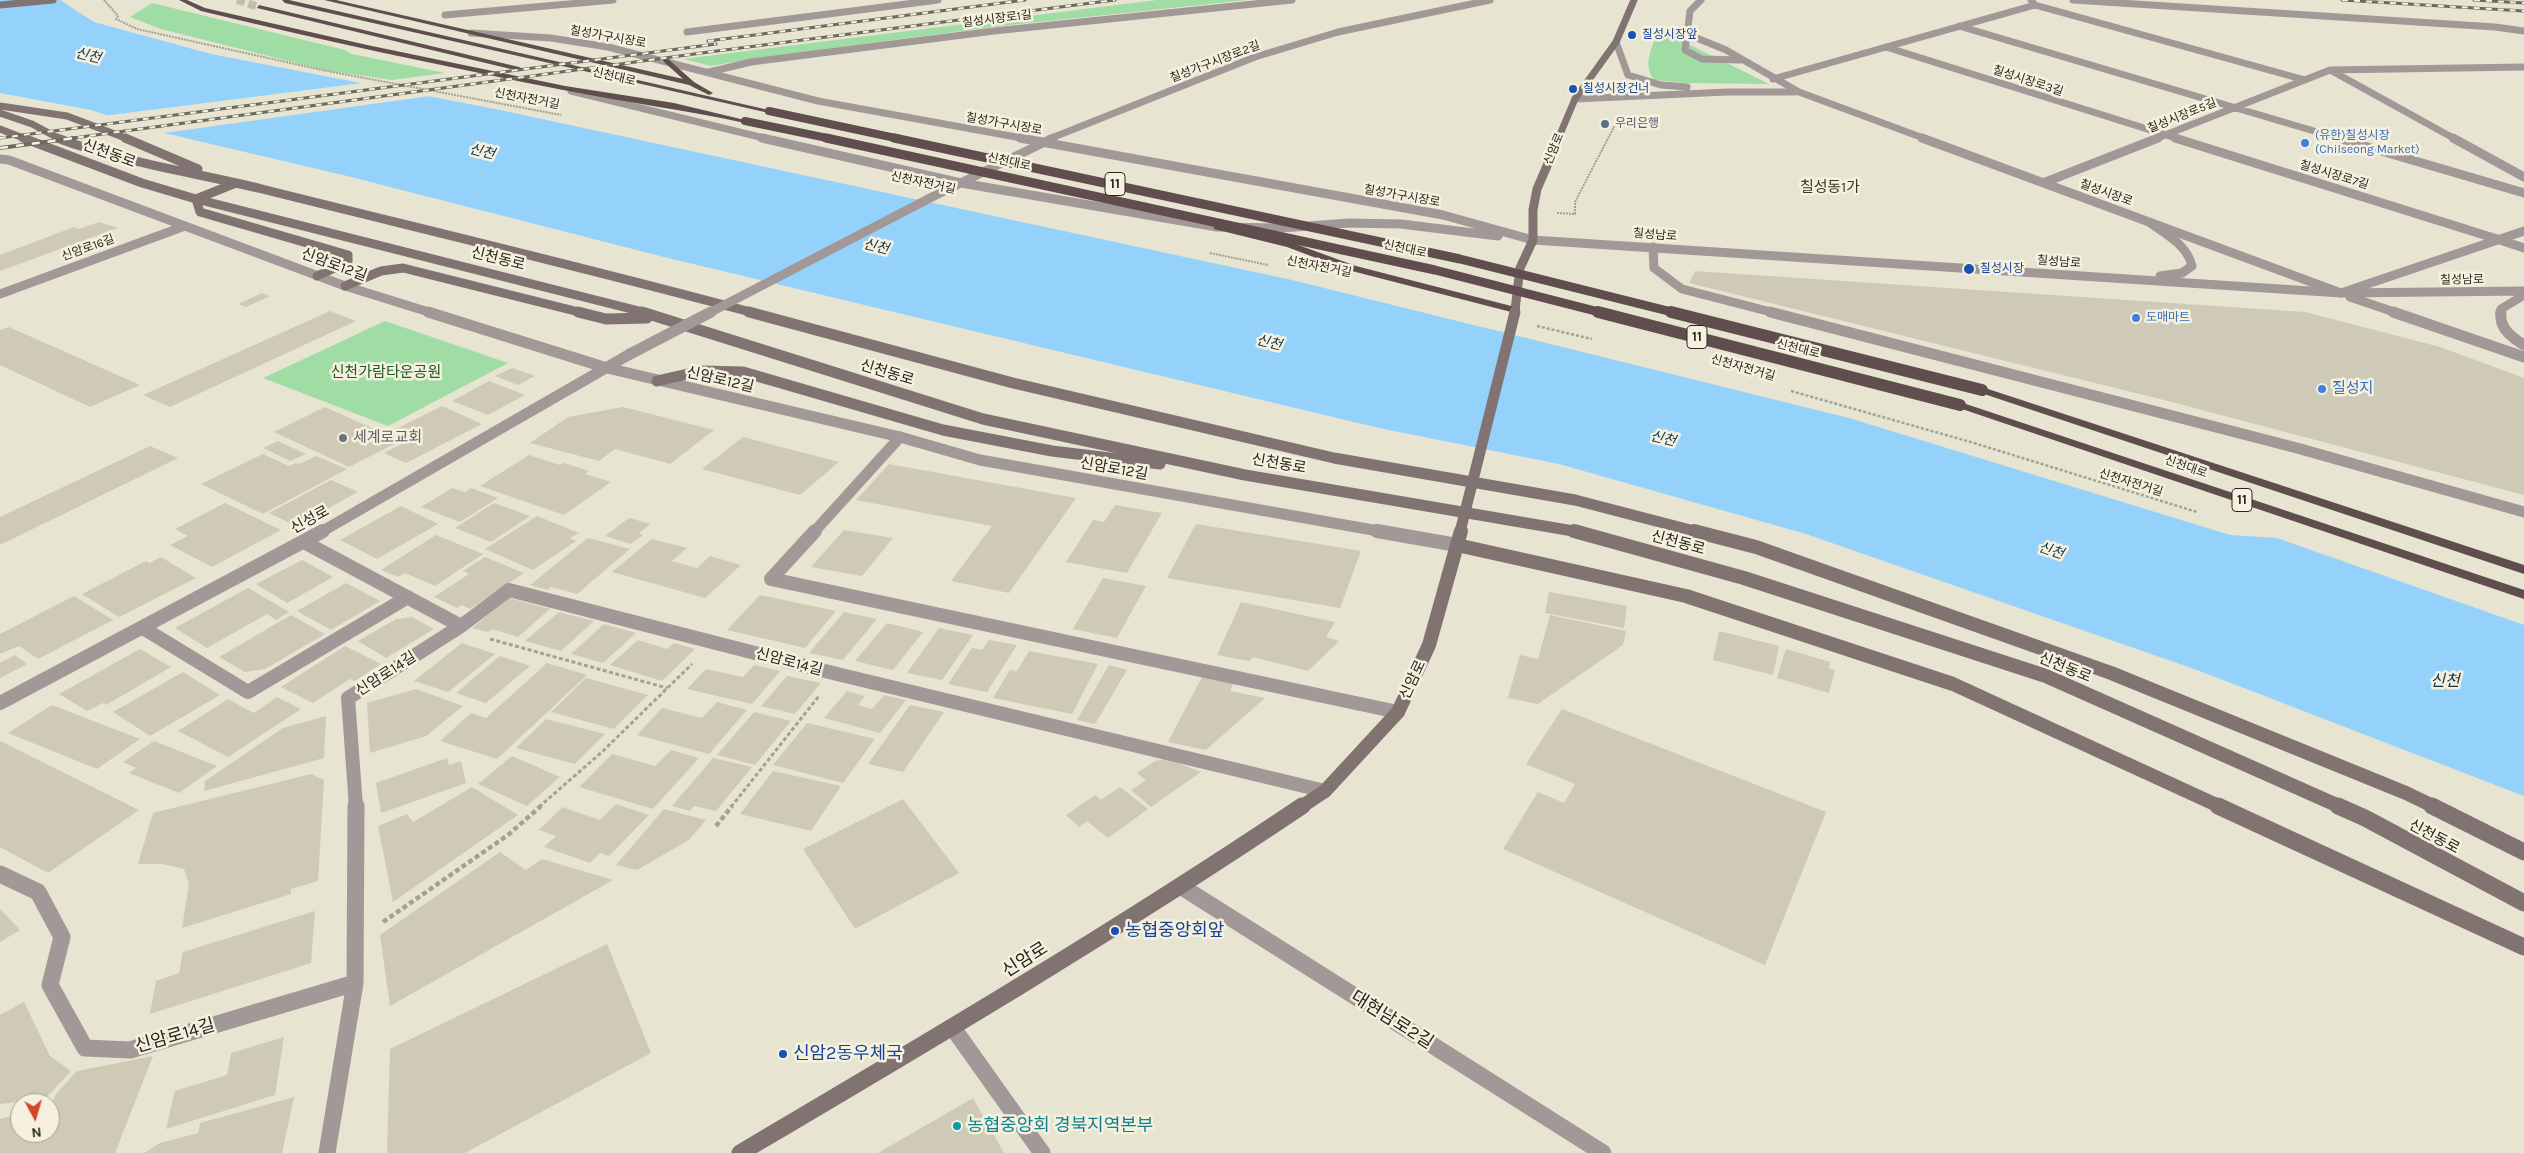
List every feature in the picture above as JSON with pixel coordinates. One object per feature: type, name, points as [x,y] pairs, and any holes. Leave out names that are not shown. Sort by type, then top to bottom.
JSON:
[{"type":"highway","points":[[182,0],[203,10],[242,13],[367,47],[539,82],[682,107]]},
{"type":"highway","points":[[328,0],[693,84],[726,101]]},
{"type":"highway","name":"신천대로","points":[[285,1],[769,111],[1460,259],[1982,390],[2524,570]]},
{"type":"highway","points":[[242,13],[269,2]]},
{"type":"highway","name":"신천대로","points":[[259,7],[682,107],[990,172],[1435,270],[1960,405],[2524,595]]},
{"type":"highway","points":[[667,60],[693,84]]},
{"type":"highway","points":[[1217,227],[1290,245],[1352,268],[1515,310]]},
{"type":"main road","points":[[0,5],[53,0]]},
{"type":"main road","name":"신암로","points":[[740,1153],[952,1028],[1182,887],[1325,791],[1398,712],[1429,645],[1456,545],[1515,310],[1520,268],[1532,240],[1533,210],[1538,189],[1575,100],[1616,42],[1634,0]]},
{"type":"main road","points":[[0,106],[67,116],[92,124],[231,182]]},
{"type":"main road","name":"신천동로","points":[[0,113],[32,124],[49,135],[95,152],[146,165],[231,182],[479,244],[583,267],[1013,382],[1334,458],[1575,500],[1756,548],[2111,673],[2406,793],[2524,852]]},
{"type":"main road","name":"신천동로","points":[[0,129],[142,183],[196,199],[662,317],[803,364],[983,419],[1245,475],[1568,529],[1744,578],[2046,676],[2365,818],[2524,903]]},
{"type":"main road","points":[[231,182],[196,199],[200,212],[348,255],[348,262],[317,276]]},
{"type":"main road","points":[[345,286],[380,270],[403,268],[606,319],[662,317]]},
{"type":"main road","points":[[657,381],[701,370],[744,372],[943,430],[1052,451],[1245,475]]},
{"type":"main road","points":[[1456,545],[1686,596],[1953,684],[2524,947]]},
{"type":"street","points":[[445,15],[613,0]]},
{"type":"street","points":[[687,32],[938,0]]},
{"type":"street","name":"칠성시장로1길","points":[[706,72],[752,62],[994,31],[1292,0]]},
{"type":"street","name":"칠성가구시장로2길","points":[[961,183],[1042,142],[1255,57],[1338,32],[1490,0]]},
{"type":"street","points":[[1701,0],[1690,11],[1685,50],[1702,59],[1742,60]]},
{"type":"street","points":[[2073,0],[2316,14],[2495,27],[2524,31]]},
{"type":"street","points":[[1773,79],[1959,26],[2033,2],[2305,80]]},
{"type":"street","points":[[1959,26],[2524,193]]},
{"type":"street","name":"칠성가구시장로","points":[[471,34],[576,42],[667,60],[818,101],[1443,215],[1532,240]]},
{"type":"street","name":"칠성시장로","points":[[1687,34],[1726,50],[1773,79],[1799,92],[2341,293],[2524,357]]},
{"type":"street","points":[[1616,42],[1628,75],[1642,81],[1682,87],[1769,84],[1799,92]]},
{"type":"street","name":"칠성시장로3길","points":[[1886,47],[2164,135]]},
{"type":"street","name":"칠성시장로5길","points":[[2043,183],[2330,70],[2524,67]]},
{"type":"street","points":[[2330,70],[2524,177]]},
{"type":"street","points":[[539,82],[719,128],[961,183],[1217,227],[1281,228],[1349,223],[1401,224],[1532,240]]},
{"type":"street","points":[[1575,100],[1727,92],[1799,92]]},
{"type":"street","name":"칠성시장로7길","points":[[2164,135],[2524,248]]},
{"type":"street","name":"신암로12길","points":[[0,159],[9,160],[345,286],[607,368],[900,437],[980,460],[1456,545]]},
{"type":"street","name":"신성로","points":[[0,703],[304,542],[630,354],[961,183]]},
{"type":"street","points":[[2137,280],[2182,273],[2192,266],[2192,259],[2183,248],[2149,222]]},
{"type":"street","name":"신암로16길","points":[[0,294],[185,226]]},
{"type":"street","points":[[2341,293],[2524,231]]},
{"type":"street","name":"칠성남로","points":[[1532,240],[2341,293],[2524,291]]},
{"type":"street","points":[[1653,247],[1654,268],[1682,289],[2297,448],[2524,512]]},
{"type":"street","points":[[2524,295],[2501,309],[2499,319],[2503,329],[2524,345]]},
{"type":"street","points":[[900,437],[771,579],[1398,712]]},
{"type":"street","points":[[304,542],[459,627]]},
{"type":"street","name":"신암로14길","points":[[327,1153],[355,983],[357,823],[348,698],[459,627],[510,590],[836,674]]},
{"type":"street","points":[[143,628],[248,692],[408,598]]},
{"type":"street","points":[[836,674],[1325,791]]},
{"type":"street","name":"신암로14길","points":[[0,874],[38,892],[62,937],[50,985],[85,1048],[130,1050],[355,983]]},
{"type":"street","name":"대현남로2길","points":[[1182,887],[1602,1153]]},
{"type":"street","points":[[952,1028],[1042,1153]]},
{"type":"path","name":"신천자전거길","points":[[104,0],[115,10],[118,16],[116,19],[137,29],[322,70],[561,114]]},
{"type":"path","name":"신천자전거길","points":[[1205,252],[1272,266]]},
{"type":"path","points":[[1532,325],[1600,341]]},
{"type":"path","name":"신천자전거길","points":[[1783,389],[1974,443],[2198,512]]},
{"type":"path","points":[[459,627],[555,658],[667,688]]},
{"type":"path","points":[[356,934],[384,921],[508,835],[603,752],[714,642]]},
{"type":"path","points":[[716,826],[836,674]]},
{"type":"green space","points":[[1157,0],[1247,0],[992,27],[711,66],[683,59]]},
{"type":"green space","points":[[152,3],[345,50],[352,54],[445,73],[392,80],[324,70],[161,29],[130,17]]},
{"type":"green space","points":[[1656,35],[1682,41],[1769,84],[1685,83],[1654,80],[1648,63]]},
{"type":"green space","name":"신천가람타운공원","points":[[385,321],[508,363],[388,426],[263,378]]},
{"type":"water","name":"신천","points":[[0,0],[60,0],[94,22],[211,54],[500,110],[1292,280],[1849,418],[2230,535],[2277,538],[2524,625],[2524,796],[2197,670],[1806,534],[1559,464],[1379,428],[668,258],[347,176],[160,132],[91,110],[0,93]]},
{"type":"pier","points":[[370,82],[437,95],[157,134],[103,116]]},
{"type":"building","points":[[99,222],[118,228],[0,271],[0,255],[74,227],[79,229]]},
{"type":"building","name":"질성지","points":[[1695,271],[2305,312],[2440,347],[2524,378],[2524,495],[2164,400],[1689,283]]},
{"type":"building","points":[[262,293],[270,296],[246,307],[238,304]]},
{"type":"building","points":[[330,311],[356,321],[170,407],[143,395]]},
{"type":"building","points":[[9,327],[140,385],[90,407],[0,365],[0,330]]},
{"type":"building","points":[[512,368],[535,376],[518,385],[495,376]]},
{"type":"building","points":[[489,381],[525,395],[488,415],[452,401]]},
{"type":"building","points":[[442,406],[482,424],[406,463],[384,453],[414,438],[396,429]]},
{"type":"building","points":[[325,407],[400,441],[349,467],[274,432]]},
{"type":"building","points":[[623,407],[714,430],[670,464],[615,449],[599,461],[530,443],[568,417]]},
{"type":"building","points":[[743,437],[839,462],[800,495],[702,469]]},
{"type":"building","points":[[278,441],[306,454],[290,461],[263,448]]},
{"type":"building","points":[[150,446],[178,458],[0,545],[0,517]]},
{"type":"building","points":[[263,454],[289,466],[296,463],[299,464],[316,456],[347,469],[263,514],[201,484]]},
{"type":"building","points":[[529,455],[560,465],[564,463],[589,471],[585,474],[611,482],[564,515],[480,486]]},
{"type":"building","points":[[889,464],[1076,498],[1009,593],[951,581],[992,526],[856,500]]},
{"type":"building","points":[[331,480],[358,492],[296,526],[269,513]]},
{"type":"building","points":[[452,488],[465,492],[471,488],[498,498],[460,522],[421,507]]},
{"type":"building","points":[[225,503],[281,530],[212,567],[170,545],[188,536],[175,529]]},
{"type":"building","points":[[494,503],[530,516],[491,542],[455,528]]},
{"type":"building","points":[[1115,505],[1162,513],[1127,573],[1066,562],[1093,520],[1104,522]]},
{"type":"building","points":[[401,506],[438,524],[377,559],[340,540]]},
{"type":"building","points":[[537,516],[579,533],[570,538],[576,541],[533,570],[485,549]]},
{"type":"building","points":[[629,518],[651,524],[639,533],[643,535],[631,544],[605,536]]},
{"type":"building","points":[[1196,524],[1361,551],[1340,608],[1167,578]]},
{"type":"building","points":[[844,530],[893,538],[862,576],[811,567]]},
{"type":"building","points":[[436,535],[483,554],[435,586],[405,573],[398,577],[381,570]]},
{"type":"building","points":[[588,538],[630,549],[577,594],[551,587],[548,590],[530,585]]},
{"type":"building","points":[[652,539],[687,548],[672,561],[697,568],[710,556],[741,565],[705,598],[612,572]]},
{"type":"building","points":[[161,557],[196,578],[119,617],[82,594],[146,561],[149,563]]},
{"type":"building","points":[[485,557],[524,573],[470,609],[462,605],[457,608],[434,597],[469,574],[463,571]]},
{"type":"building","points":[[302,560],[333,577],[287,603],[256,584]]},
{"type":"building","points":[[1103,578],[1146,586],[1117,638],[1073,629]]},
{"type":"building","points":[[346,583],[380,601],[331,630],[297,611]]},
{"type":"building","points":[[248,588],[289,612],[276,620],[267,614],[207,648],[175,628]]},
{"type":"building","points":[[1549,592],[1627,606],[1624,628],[1545,613]]},
{"type":"building","points":[[760,595],[836,611],[805,648],[727,630]]},
{"type":"building","points":[[74,596],[113,620],[38,659],[19,646],[0,654],[0,634]]},
{"type":"building","points":[[509,598],[550,609],[518,637],[492,629],[488,632],[472,628]]},
{"type":"building","points":[[1241,602],[1335,622],[1326,637],[1339,641],[1308,671],[1253,657],[1249,661],[1217,655]]},
{"type":"building","points":[[559,612],[594,621],[561,651],[525,641]]},
{"type":"building","points":[[844,612],[877,619],[843,660],[809,653]]},
{"type":"building","points":[[291,615],[325,634],[265,669],[245,672],[219,657]]},
{"type":"building","points":[[1550,615],[1626,631],[1623,645],[1538,704],[1508,698],[1520,655],[1538,659]]},
{"type":"building","points":[[412,617],[434,629],[386,658],[358,641],[396,619]]},
{"type":"building","points":[[887,623],[923,632],[893,670],[855,661]]},
{"type":"building","points":[[604,624],[636,633],[603,663],[571,654]]},
{"type":"building","points":[[939,628],[973,635],[942,680],[907,673]]},
{"type":"building","points":[[1719,631],[1779,646],[1773,675],[1713,660]]},
{"type":"building","points":[[638,640],[667,649],[674,643],[695,649],[662,681],[610,665]]},
{"type":"building","points":[[989,640],[1017,645],[987,692],[948,684],[972,648],[982,650]]},
{"type":"building","points":[[462,643],[495,654],[448,692],[414,681]]},
{"type":"building","points":[[345,646],[381,664],[355,681],[350,679],[313,703],[281,687]]},
{"type":"building","points":[[140,649],[171,667],[106,705],[103,703],[87,711],[59,694]]},
{"type":"building","points":[[1786,649],[1830,662],[1829,668],[1835,670],[1829,693],[1777,678]]},
{"type":"building","points":[[1029,651],[1098,664],[1072,714],[993,698],[1010,670],[1017,671]]},
{"type":"building","points":[[15,655],[27,664],[0,678],[0,663]]},
{"type":"building","points":[[500,656],[530,666],[486,703],[456,693]]},
{"type":"building","points":[[547,663],[587,675],[497,759],[440,741],[471,713],[486,718]]},
{"type":"building","points":[[754,665],[780,671],[752,704],[687,689],[706,669],[743,677]]},
{"type":"building","points":[[1109,665],[1127,670],[1095,724],[1077,720]]},
{"type":"building","points":[[183,672],[220,695],[150,736],[113,712]]},
{"type":"building","points":[[787,676],[821,683],[795,714],[761,706]]},
{"type":"building","points":[[1202,677],[1233,684],[1230,691],[1265,698],[1206,750],[1168,742]]},
{"type":"building","points":[[586,678],[648,695],[614,729],[551,712]]},
{"type":"building","points":[[416,689],[463,706],[426,736],[370,753],[367,703]]},
{"type":"building","points":[[847,691],[865,696],[858,705],[872,709],[884,695],[906,700],[880,733],[824,718]]},
{"type":"building","points":[[277,697],[301,709],[228,757],[178,731],[228,699],[254,713]]},
{"type":"building","points":[[717,702],[747,710],[709,754],[637,735],[662,708],[702,718]]},
{"type":"building","points":[[52,705],[140,739],[97,769],[8,733]]},
{"type":"building","points":[[910,705],[944,712],[903,772],[868,764]]},
{"type":"building","points":[[1562,709],[1826,812],[1765,965],[1503,849],[1538,792],[1564,803],[1575,784],[1526,764]]},
{"type":"building","points":[[754,712],[791,721],[755,765],[717,755]]},
{"type":"building","points":[[326,716],[324,758],[204,791],[205,781],[283,728]]},
{"type":"building","points":[[546,719],[605,734],[575,764],[516,748]]},
{"type":"building","points":[[807,723],[875,739],[843,783],[773,765]]},
{"type":"building","points":[[0,741],[139,810],[48,873],[0,847]]},
{"type":"building","points":[[154,741],[217,766],[179,793],[129,773],[136,768],[123,762]]},
{"type":"building","points":[[671,750],[699,758],[653,809],[579,787],[612,754],[655,766]]},
{"type":"building","points":[[512,756],[560,777],[527,806],[478,784]]},
{"type":"building","points":[[447,758],[449,765],[461,761],[466,783],[381,813],[376,783]]},
{"type":"building","points":[[713,758],[752,767],[716,811],[694,806],[690,811],[672,806]]},
{"type":"building","points":[[1168,759],[1201,772],[1151,807],[1131,790],[1146,780],[1137,773],[1155,761]]},
{"type":"building","points":[[773,771],[841,786],[811,831],[740,814]]},
{"type":"building","points":[[311,774],[324,780],[318,881],[291,889],[291,894],[182,928],[189,884],[184,869],[162,864],[138,864],[153,813]]},
{"type":"building","points":[[472,787],[518,815],[393,902],[378,826],[407,814],[413,822]]},
{"type":"building","points":[[1120,787],[1148,809],[1108,838],[1087,821],[1079,827],[1066,815],[1095,795],[1101,800]]},
{"type":"building","points":[[903,799],[959,873],[855,929],[803,849]]},
{"type":"building","points":[[616,804],[649,815],[609,856],[600,853],[590,863],[544,847],[556,836],[539,830],[562,807],[600,820]]},
{"type":"building","points":[[664,809],[706,820],[689,840],[637,870],[616,865]]},
{"type":"building","points":[[500,852],[526,870],[542,859],[613,880],[390,1006],[380,935]]},
{"type":"building","points":[[0,909],[20,930],[0,942]]},
{"type":"building","points":[[315,911],[311,963],[150,1014],[156,981],[179,973],[183,952]]},
{"type":"building","points":[[607,944],[651,1053],[465,1153],[387,1153],[390,1049]]},
{"type":"building","points":[[24,1002],[50,1056],[71,1071],[51,1093],[10,1093],[10,1103],[0,1104],[0,1015]]},
{"type":"building","points":[[284,1037],[275,1095],[166,1129],[175,1091],[227,1075],[231,1053]]},
{"type":"building","points":[[153,1056],[115,1153],[0,1153],[0,1119],[10,1116],[10,1143],[60,1143],[60,1093],[57,1093],[77,1071]]},
{"type":"building","points":[[294,1097],[282,1153],[144,1153],[160,1143],[198,1133],[200,1123]]},
{"type":"building","name":"농협중앙회 경북지역본부","points":[[973,1098],[1004,1153],[878,1153]]},
{"type":"tunnel","points":[[237,0],[259,7]]},
{"type":"railway","points":[[708,41],[1025,0]]},
{"type":"railway","points":[[66,139],[709,52],[1115,0]]},
{"type":"railway","points":[[2342,0],[2524,11]]},
{"type":"railway","points":[[2474,0],[2524,3]]},
{"type":"railway","points":[[0,138],[716,44]]},
{"type":"railway","points":[[0,148],[75,138]]},
{"type":"place","name":"칠성시장앞","points":[[1632,35]]},
{"type":"place","name":"칠성시장건너","points":[[1573,89]]},
{"type":"place","name":"우리은행","points":[[1605,124]]},
{"type":"place","name":"(유한)칠성시장 (Chilseong Market)","points":[[2305,143]]},
{"type":"place","name":"칠성시장","points":[[1969,269]]},
{"type":"place","name":"도매마트","points":[[2136,318]]},
{"type":"place","name":"질성지","points":[[2322,389]]},
{"type":"place","name":"세계로교회","points":[[343,438]]},
{"type":"place","name":"농협중앙회앞","points":[[1115,931]]},
{"type":"place","name":"신암2동우체국","points":[[783,1054]]},
{"type":"place","name":"농협중앙회 경북지역본부","points":[[957,1126]]},
{"type":"district","name":"칠성동1가","points":[[1830,188]]}]
